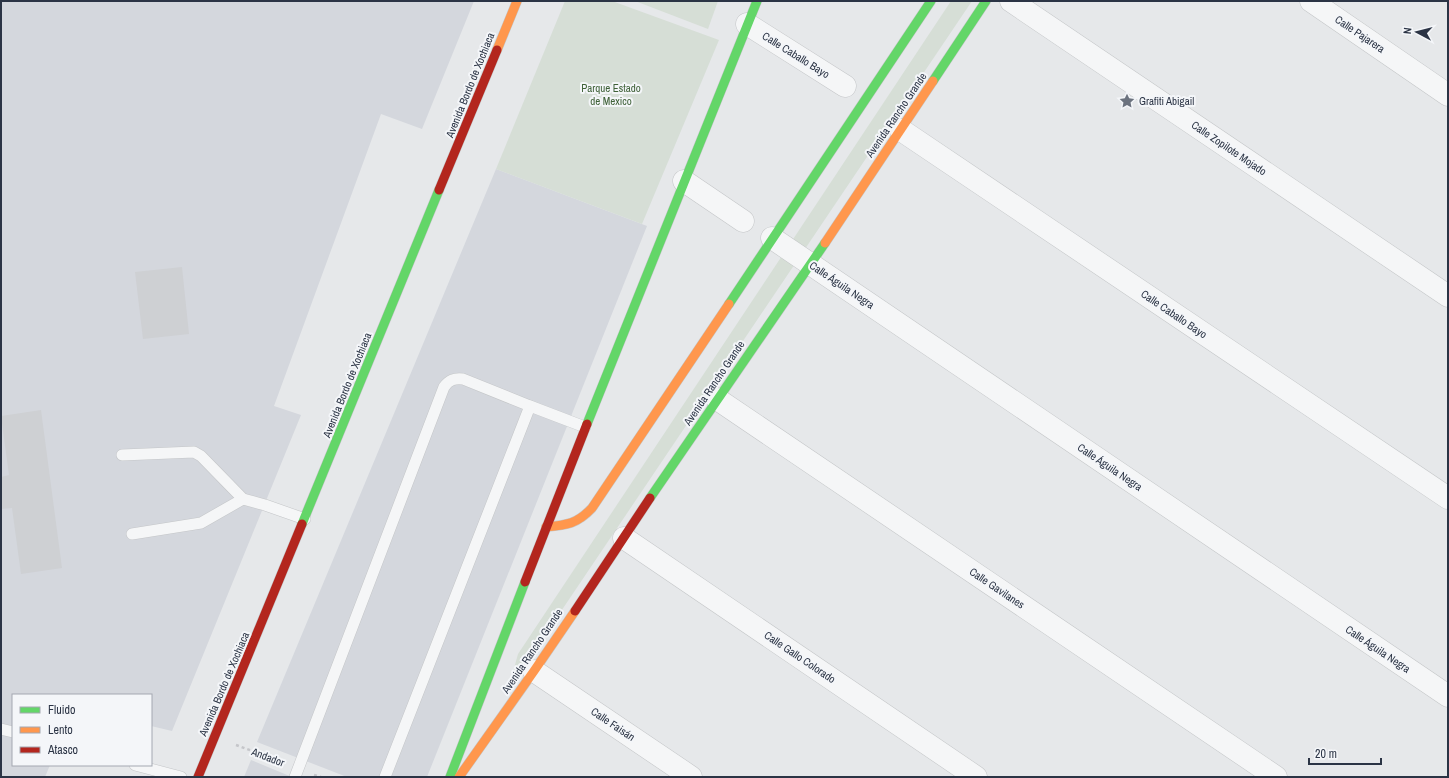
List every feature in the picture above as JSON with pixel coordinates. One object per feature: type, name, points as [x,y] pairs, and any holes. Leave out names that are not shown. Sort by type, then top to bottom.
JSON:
[{"type":"main road","name":"Avenida Bordo de Xochiaca","points":[[198,777],[517,1]]},
{"type":"main road","points":[[450,777],[585,427],[756,1]]},
{"type":"main road","points":[[546,527],[571,525],[586,516],[590,511],[931,1]]},
{"type":"main road","name":"Avenida Rancho Grande","points":[[459,777],[534,671],[717,399],[811,264],[986,1]]},
{"type":"street","name":"Calle Zopilote Mojado","points":[[1011,1],[1448,296]]},
{"type":"street","name":"Calle Pajarera","points":[[1311,1],[1448,95]]},
{"type":"street","name":"Calle Caballo Bayo","points":[[747,24],[845,86]]},
{"type":"street","name":"Calle Caballo Bayo","points":[[901,130],[1448,498]]},
{"type":"street","points":[[684,180],[743,221]]},
{"type":"street","name":"Calle Águila Negra","points":[[772,238],[1448,696]]},
{"type":"street","name":"Calle Gavilanes","points":[[717,399],[1276,777]]},
{"type":"street","name":"Calle Gallo Colorado","points":[[624,538],[976,777]]},
{"type":"street","name":"Calle Faisán","points":[[534,671],[691,777]]},
{"type":"lane","points":[[296,773],[444,387],[448,381],[455,378],[463,379],[585,427]]},
{"type":"lane","points":[[385,777],[530,406]]},
{"type":"lane","points":[[122,455],[194,452],[201,456],[243,499],[305,519]]},
{"type":"lane","points":[[132,534],[201,523],[243,499]]},
{"type":"lane","points":[[1,729],[12,732]]},
{"type":"lane","points":[[139,766],[181,777]]},
{"type":"path","name":"Andador","points":[[215,736],[296,773],[321,777]]},
{"type":"shaded area","points":[[1,1],[474,1],[422,129],[381,114],[274,406],[301,415],[172,731],[152,726],[152,694],[12,694],[12,766],[50,766],[45,777],[1,777]]},
{"type":"shaded area","points":[[496,169],[647,226],[427,777],[347,777],[257,742]]},
{"type":"shaded area","points":[[251,760],[292,777],[244,777]]},
{"type":"green space","name":"Parque Estado de Mexico","points":[[565,1],[612,1],[719,40],[642,224],[496,169]]},
{"type":"green space","points":[[635,1],[718,1],[708,29]]},
{"type":"green space","points":[[951,1],[972,1],[508,690],[518,654]]},
{"type":"building","points":[[182,267],[189,334],[143,339],[135,272]]},
{"type":"building","points":[[41,410],[62,568],[21,574],[12,508],[1,509],[1,477],[9,475],[1,416]]},
{"type":"traffic: fast","points":[[587,424],[757,1]]},
{"type":"traffic: fast","points":[[729,304],[931,1]]},
{"type":"traffic: fast","points":[[933,81],[986,1]]},
{"type":"traffic: fast","points":[[302,524],[439,190]]},
{"type":"traffic: fast","points":[[650,498],[825,243]]},
{"type":"traffic: fast","points":[[450,777],[525,582]]},
{"type":"traffic: slow","points":[[497,50],[517,1]]},
{"type":"traffic: slow","points":[[825,243],[933,81]]},
{"type":"traffic: slow","points":[[546,527],[576,521],[592,508],[729,304]]},
{"type":"traffic: slow","points":[[459,777],[575,611]]},
{"type":"traffic: jam","points":[[439,190],[497,50]]},
{"type":"traffic: jam","points":[[525,582],[587,424]]},
{"type":"traffic: jam","points":[[575,611],[650,498]]},
{"type":"traffic: jam","points":[[198,777],[302,524]]},
{"type":"place","name":"Grafiti Abigail","points":[[1127,101]]}]
